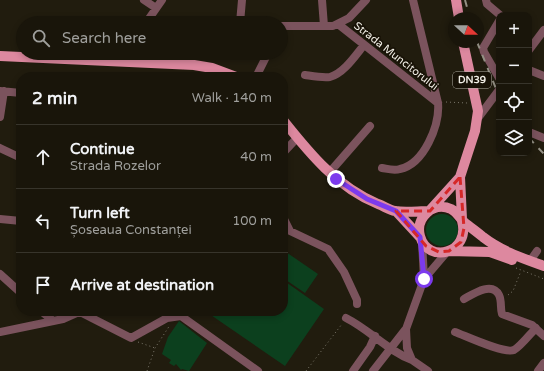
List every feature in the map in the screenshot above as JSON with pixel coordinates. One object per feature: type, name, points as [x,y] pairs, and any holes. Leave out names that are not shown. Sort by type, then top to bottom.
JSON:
[{"type":"main road","points":[[456,0],[458,12]]},
{"type":"main road","name":"DN39","points":[[460,177],[478,118],[477,103],[464,48]]},
{"type":"main road","points":[[0,56],[16,57]]},
{"type":"main road","points":[[86,60],[194,65],[208,72]]},
{"type":"main road","points":[[288,126],[329,173],[351,190],[367,199],[396,211],[430,210],[445,207],[452,209],[462,220],[493,244],[544,266]]},
{"type":"main road","points":[[421,239],[419,225],[424,215],[460,177]]},
{"type":"main road","points":[[448,251],[461,242],[464,235],[460,177]]},
{"type":"main road","points":[[396,211],[432,250],[490,252],[544,272]]},
{"type":"street","points":[[144,0],[156,8]]},
{"type":"street","points":[[151,16],[162,0]]},
{"type":"street","points":[[241,16],[242,0]]},
{"type":"street","points":[[322,0],[324,26]]},
{"type":"street","name":"Strada Muncitorului","points":[[288,26],[324,26],[338,24],[349,18],[366,0]]},
{"type":"street","points":[[413,0],[438,103]]},
{"type":"street","points":[[486,0],[487,4],[496,12]]},
{"type":"street","name":"Strada Muncitorului","points":[[338,24],[438,103],[438,118],[416,161],[400,169],[382,168]]},
{"type":"street","points":[[496,27],[484,48],[484,52],[496,73]]},
{"type":"street","points":[[530,48],[544,30]]},
{"type":"street","points":[[305,75],[328,77],[336,75],[364,45]]},
{"type":"street","points":[[258,72],[264,60]]},
{"type":"street","points":[[532,71],[544,76]]},
{"type":"street","points":[[0,117],[2,91],[16,92]]},
{"type":"street","points":[[478,118],[496,94]]},
{"type":"street","points":[[329,173],[370,126]]},
{"type":"street","points":[[532,133],[544,138]]},
{"type":"street","points":[[288,148],[297,138]]},
{"type":"street","points":[[0,148],[16,156]]},
{"type":"street","points":[[0,219],[16,221]]},
{"type":"street","points":[[288,227],[290,231],[328,249],[344,272],[357,300],[357,304]]},
{"type":"street","points":[[421,239],[424,279]]},
{"type":"street","points":[[374,371],[406,329],[424,279],[448,251]]},
{"type":"street","points":[[530,261],[537,251]]},
{"type":"street","points":[[0,274],[16,288]]},
{"type":"street","points":[[464,299],[487,289],[496,292],[499,296],[502,314],[536,328],[544,336]]},
{"type":"street","points":[[47,316],[53,321]]},
{"type":"street","points":[[0,332],[72,316]]},
{"type":"street","points":[[89,316],[131,338],[167,318],[181,316],[258,371]]},
{"type":"street","points":[[346,318],[376,336],[391,349],[412,360],[428,371]]},
{"type":"street","points":[[455,332],[492,346],[511,350],[518,347],[536,328]]},
{"type":"street","points":[[406,329],[407,348],[412,360]]},
{"type":"street","points":[[353,371],[370,348],[376,336]]},
{"type":"street","points":[[538,371],[544,363]]},
{"type":"path","points":[[438,103],[477,103]]},
{"type":"path","points":[[499,296],[511,294],[521,270]]},
{"type":"path","points":[[147,371],[155,348],[176,316]]},
{"type":"path","points":[[306,371],[346,318]]},
{"type":"path","points":[[131,338],[155,348]]},
{"type":"highlighted area","points":[[460,177],[464,228],[461,242],[449,251],[439,252],[426,246],[396,211],[430,211]]},
{"type":"green space","points":[[439,214],[445,214],[455,221],[458,230],[457,236],[451,243],[445,246],[439,246],[429,239],[426,233],[426,227],[433,217]]},
{"type":"green space","points":[[288,253],[318,274],[305,293],[288,281]]},
{"type":"green space","points":[[288,284],[324,309],[285,366],[212,316],[288,316]]},
{"type":"green space","points":[[179,321],[207,343],[189,371],[181,370],[176,364],[174,366],[169,363],[171,360],[162,354],[168,337]]},
{"type":"railway","points":[[465,0],[468,12]]},
{"type":"railway","points":[[479,48],[496,89]]},
{"type":"railway","points":[[532,141],[544,154]]},
{"type":"route","points":[[336,179],[342,185],[367,199],[396,211],[420,237],[422,241],[424,279]]}]
